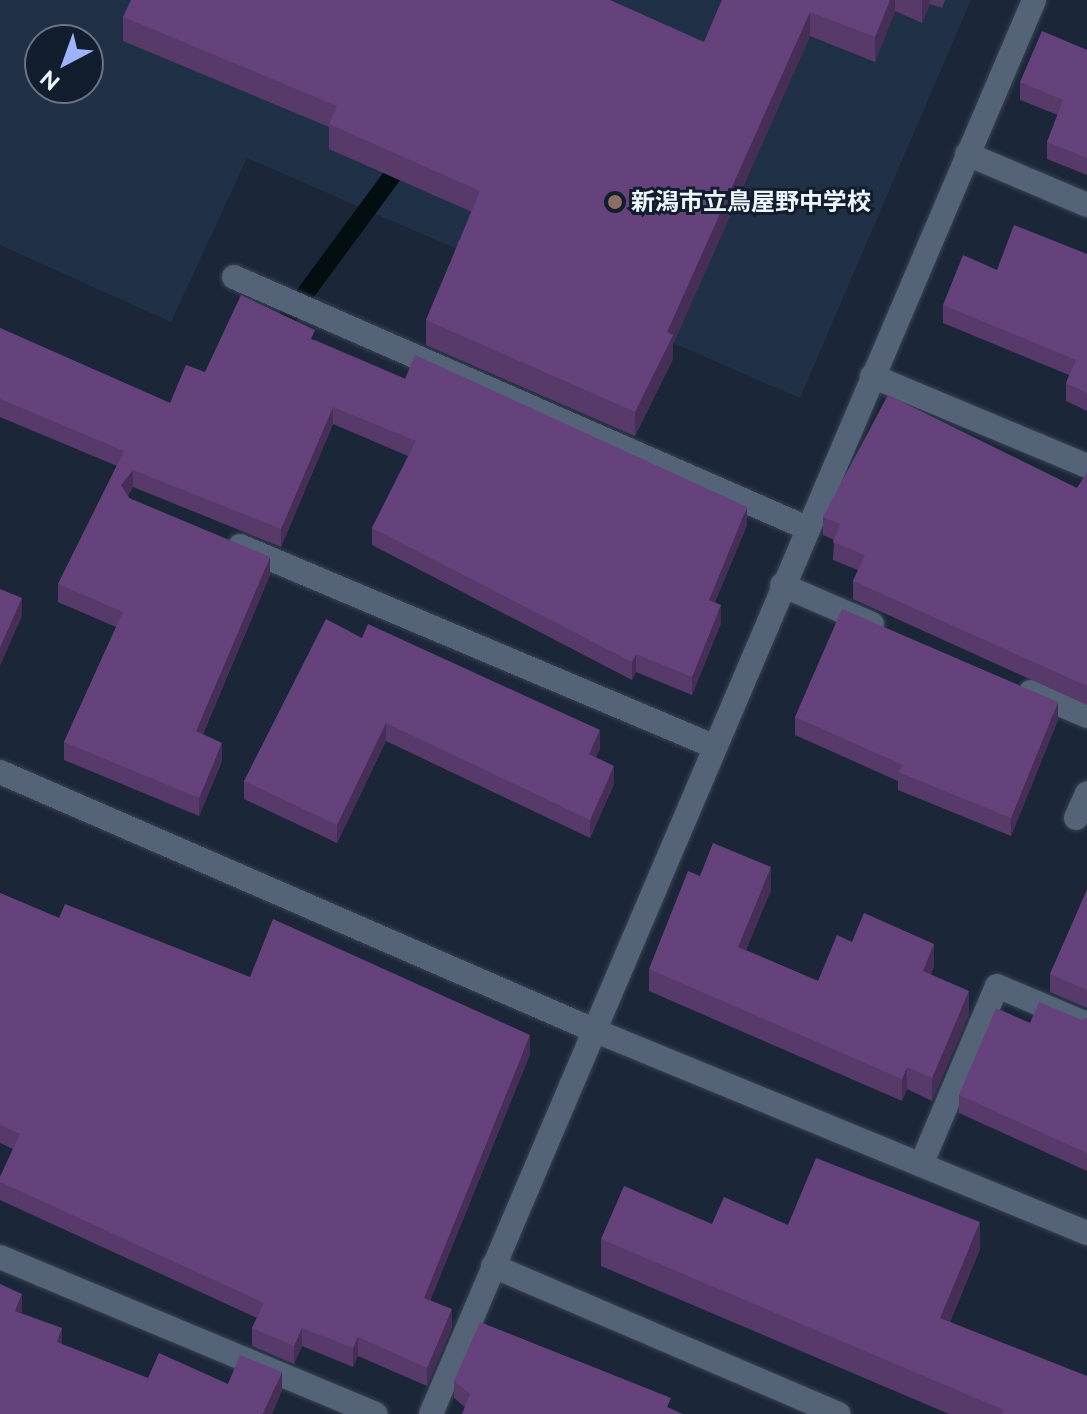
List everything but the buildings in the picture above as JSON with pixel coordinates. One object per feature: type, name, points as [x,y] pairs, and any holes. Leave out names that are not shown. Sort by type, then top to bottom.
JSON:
[{"type":"street","points":[[431,1414],[591,1029],[1034,0]]},
{"type":"street","points":[[967,154],[1087,205]]},
{"type":"street","points":[[234,277],[807,528]]},
{"type":"street","points":[[872,376],[1087,466]]},
{"type":"street","points":[[222,539],[713,746]]},
{"type":"street","points":[[782,585],[898,635]]},
{"type":"street","points":[[1000,679],[1087,716]]},
{"type":"street","points":[[0,772],[591,1029],[1087,1233]]},
{"type":"street","points":[[1076,818],[1087,793]]},
{"type":"street","points":[[921,1165],[997,986],[1087,1024]]},
{"type":"street","points":[[0,1257],[375,1414]]},
{"type":"street","points":[[493,1266],[839,1414]]},
{"type":"shaded area","name":"新潟市立鳥屋野中学校","points":[[0,0],[971,0],[800,398],[247,158],[171,322],[0,245]]},
{"type":"waterway","points":[[274,336],[406,157]]},
{"type":"place","name":"新潟市立鳥屋野中学校","points":[[615,202]]}]
